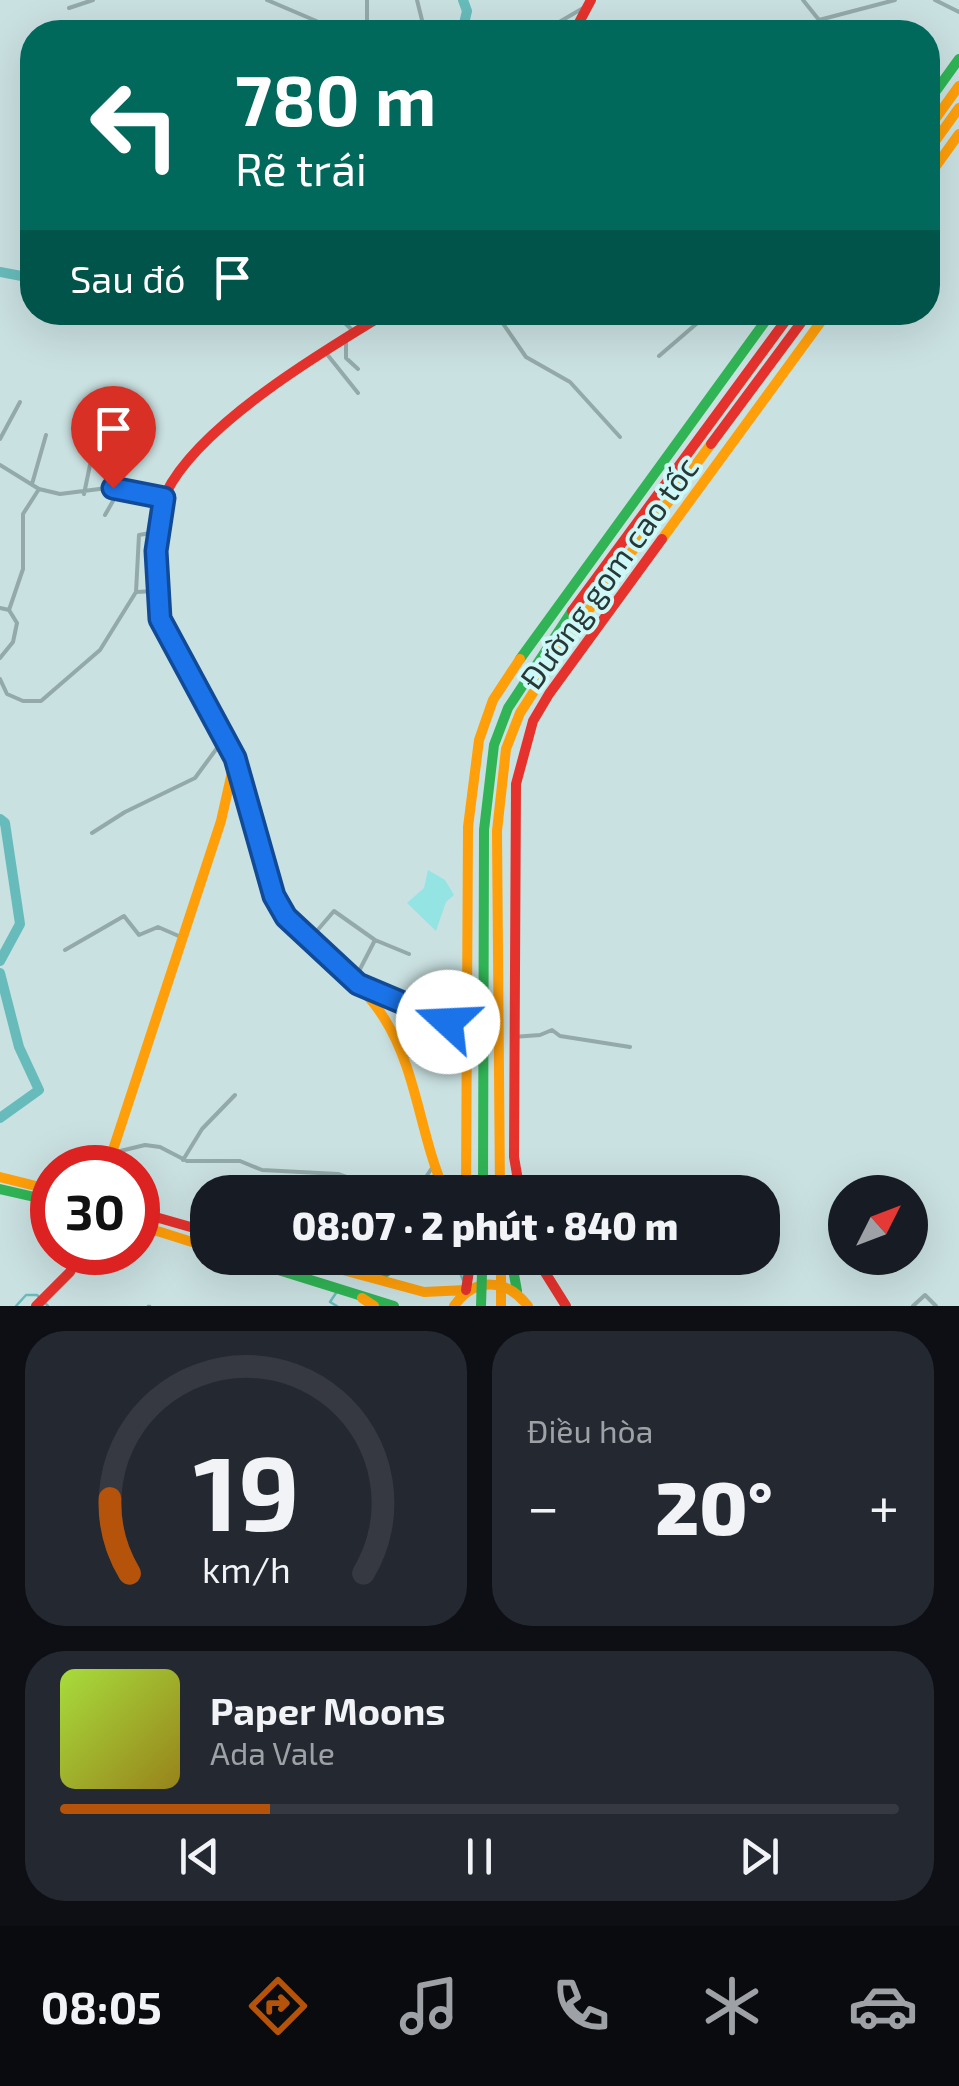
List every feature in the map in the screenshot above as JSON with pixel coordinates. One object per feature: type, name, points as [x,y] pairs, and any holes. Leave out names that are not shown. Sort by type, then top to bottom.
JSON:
[{"type":"main road","points":[[940,85],[959,59]]},
{"type":"main road","points":[[940,112],[959,86]]},
{"type":"main road","points":[[940,134],[959,108]]},
{"type":"main road","points":[[940,160],[959,134]]},
{"type":"main road","points":[[369,325],[200,444],[164,498],[158,532],[160,619],[235,758],[274,896],[286,917],[358,984],[385,1019],[400,1054],[436,1175]]},
{"type":"main road","name":"Đường gom cao tốc","points":[[466,1175],[472,777],[494,700],[548,618],[762,325]]},
{"type":"main road","points":[[480,1175],[487,780],[508,708],[570,613],[782,325]]},
{"type":"main road","points":[[502,1175],[497,994],[500,782],[520,714],[569,638],[798,325]]},
{"type":"main road","name":"Đường gom cao tốc","points":[[517,1175],[513,1037],[516,784],[533,721],[580,649],[818,325]]},
{"type":"main road","points":[[114,1145],[230,791],[235,758]]},
{"type":"main road","points":[[230,791],[238,784],[245,790]]},
{"type":"main road","points":[[0,1177],[30,1184]]},
{"type":"main road","points":[[0,1189],[30,1196]]},
{"type":"main road","points":[[160,1218],[190,1227]]},
{"type":"main road","points":[[160,1232],[190,1241]]},
{"type":"main road","points":[[40,1302],[67,1275]]},
{"type":"main road","points":[[294,1275],[394,1306]]},
{"type":"main road","points":[[363,1275],[424,1292],[466,1290],[492,1282],[517,1291]]},
{"type":"main road","points":[[454,1306],[466,1290],[469,1275]]},
{"type":"main road","points":[[482,1275],[482,1306]]},
{"type":"main road","points":[[501,1275],[501,1306]]},
{"type":"main road","points":[[514,1275],[517,1291],[528,1305]]},
{"type":"main road","points":[[547,1275],[566,1306]]},
{"type":"main road","points":[[352,1293],[374,1306]]},
{"type":"street","points":[[68,8],[93,0]]},
{"type":"street","points":[[266,0],[314,20]]},
{"type":"street","points":[[804,0],[819,20],[895,0]]},
{"type":"street","points":[[935,0],[959,12]]},
{"type":"street","points":[[561,20],[589,3]]},
{"type":"street","points":[[343,325],[351,337],[346,358],[358,370]]},
{"type":"street","points":[[505,325],[526,357],[570,382],[620,437]]},
{"type":"street","points":[[660,356],[696,325]]},
{"type":"street","points":[[326,353],[358,393]]},
{"type":"street","points":[[0,439],[20,402]]},
{"type":"street","points":[[32,484],[46,435]]},
{"type":"street","points":[[0,465],[39,488],[84,494],[120,486],[164,498]]},
{"type":"street","points":[[84,494],[90,465]]},
{"type":"street","points":[[105,515],[120,486]]},
{"type":"street","points":[[9,610],[23,569],[26,505],[39,488]]},
{"type":"street","points":[[22,534],[30,530]]},
{"type":"street","points":[[0,679],[7,694],[22,701],[41,701],[100,650],[136,592],[140,535],[158,532]]},
{"type":"street","points":[[136,592],[158,592]]},
{"type":"street","points":[[0,608],[9,610],[17,623],[13,642],[0,658]]},
{"type":"street","points":[[92,834],[125,812],[195,778],[223,740]]},
{"type":"street","points":[[309,940],[330,912],[374,940],[409,954]]},
{"type":"street","points":[[66,950],[124,916],[139,935],[158,928],[182,936]]},
{"type":"street","points":[[341,969],[358,973],[374,940]]},
{"type":"street","points":[[358,984],[418,1012],[468,1028]]},
{"type":"street","points":[[513,1037],[540,1036],[552,1030],[560,1036],[630,1047]]},
{"type":"street","points":[[400,1054],[430,1060]]},
{"type":"street","points":[[183,1160],[202,1130],[234,1095]]},
{"type":"street","points":[[160,1151],[183,1160],[240,1161],[262,1170],[341,1175]]},
{"type":"street","points":[[427,1175],[432,1168]]},
{"type":"street","points":[[913,1306],[925,1295],[936,1306]]},
{"type":"shaded area","points":[[428,870],[445,880],[454,895],[446,902],[436,931],[407,903],[424,888]]},
{"type":"waterway","points":[[463,0],[465,20]]},
{"type":"waterway","points":[[0,272],[20,276]]},
{"type":"waterway","points":[[0,819],[5,823],[20,924],[0,961]]},
{"type":"waterway","points":[[0,973],[19,1047],[39,1090],[0,1118]]},
{"type":"waterway","points":[[461,1275],[463,1280]]},
{"type":"waterway","points":[[336,1293],[330,1302],[337,1306]]},
{"type":"waterway","points":[[16,1306],[26,1295],[37,1295],[48,1306]]},
{"type":"traffic: fast","points":[[940,85],[959,59]]},
{"type":"traffic: fast","points":[[520,659],[763,325]]},
{"type":"traffic: fast","points":[[483,1175],[484,830],[494,745],[508,708],[572,611]]},
{"type":"traffic: fast","points":[[0,1189],[30,1196]]},
{"type":"traffic: fast","points":[[295,1275],[394,1306]]},
{"type":"traffic: fast","points":[[370,1276],[374,1275]]},
{"type":"traffic: fast","points":[[481,1306],[482,1275]]},
{"type":"traffic: fast","points":[[514,1275],[517,1291]]},
{"type":"traffic: slow","points":[[940,112],[959,86]]},
{"type":"traffic: slow","points":[[940,134],[959,108]]},
{"type":"traffic: slow","points":[[940,160],[959,134]]},
{"type":"traffic: slow","points":[[662,539],[818,325]]},
{"type":"traffic: slow","points":[[500,1175],[497,831],[506,749],[520,713],[569,637],[711,444]]},
{"type":"traffic: slow","points":[[466,1175],[468,827],[479,740],[493,700],[520,659]]},
{"type":"traffic: slow","points":[[115,1145],[221,821],[235,759]]},
{"type":"traffic: slow","points":[[309,941],[368,996],[384,1018],[404,1059],[439,1175]]},
{"type":"traffic: slow","points":[[0,1177],[30,1184]]},
{"type":"traffic: slow","points":[[160,1232],[190,1241]]},
{"type":"traffic: slow","points":[[362,1275],[424,1292],[466,1290]]},
{"type":"traffic: slow","points":[[501,1275],[501,1306]]},
{"type":"traffic: slow","points":[[454,1306],[471,1290],[491,1285],[510,1290],[528,1306]]},
{"type":"traffic: slow","points":[[362,1298],[374,1306]]},
{"type":"traffic: jam","points":[[580,20],[591,0]]},
{"type":"traffic: jam","points":[[309,941],[291,920],[269,877],[237,761],[165,635],[156,602],[153,544],[166,493],[182,467],[205,442],[265,392],[367,325]]},
{"type":"traffic: jam","points":[[572,611],[782,325]]},
{"type":"traffic: jam","points":[[711,444],[799,325]]},
{"type":"traffic: jam","points":[[517,1175],[514,1157],[516,784],[533,721],[549,694],[662,539]]},
{"type":"traffic: jam","points":[[160,1218],[190,1227]]},
{"type":"traffic: jam","points":[[36,1306],[67,1275]]},
{"type":"traffic: jam","points":[[466,1290],[468,1275]]},
{"type":"traffic: jam","points":[[547,1275],[566,1306]]},
{"type":"route","points":[[113,488],[128,487],[164,498],[156,551],[160,619],[242,774],[260,851],[274,896],[286,917],[358,984],[448,1022]]}]
